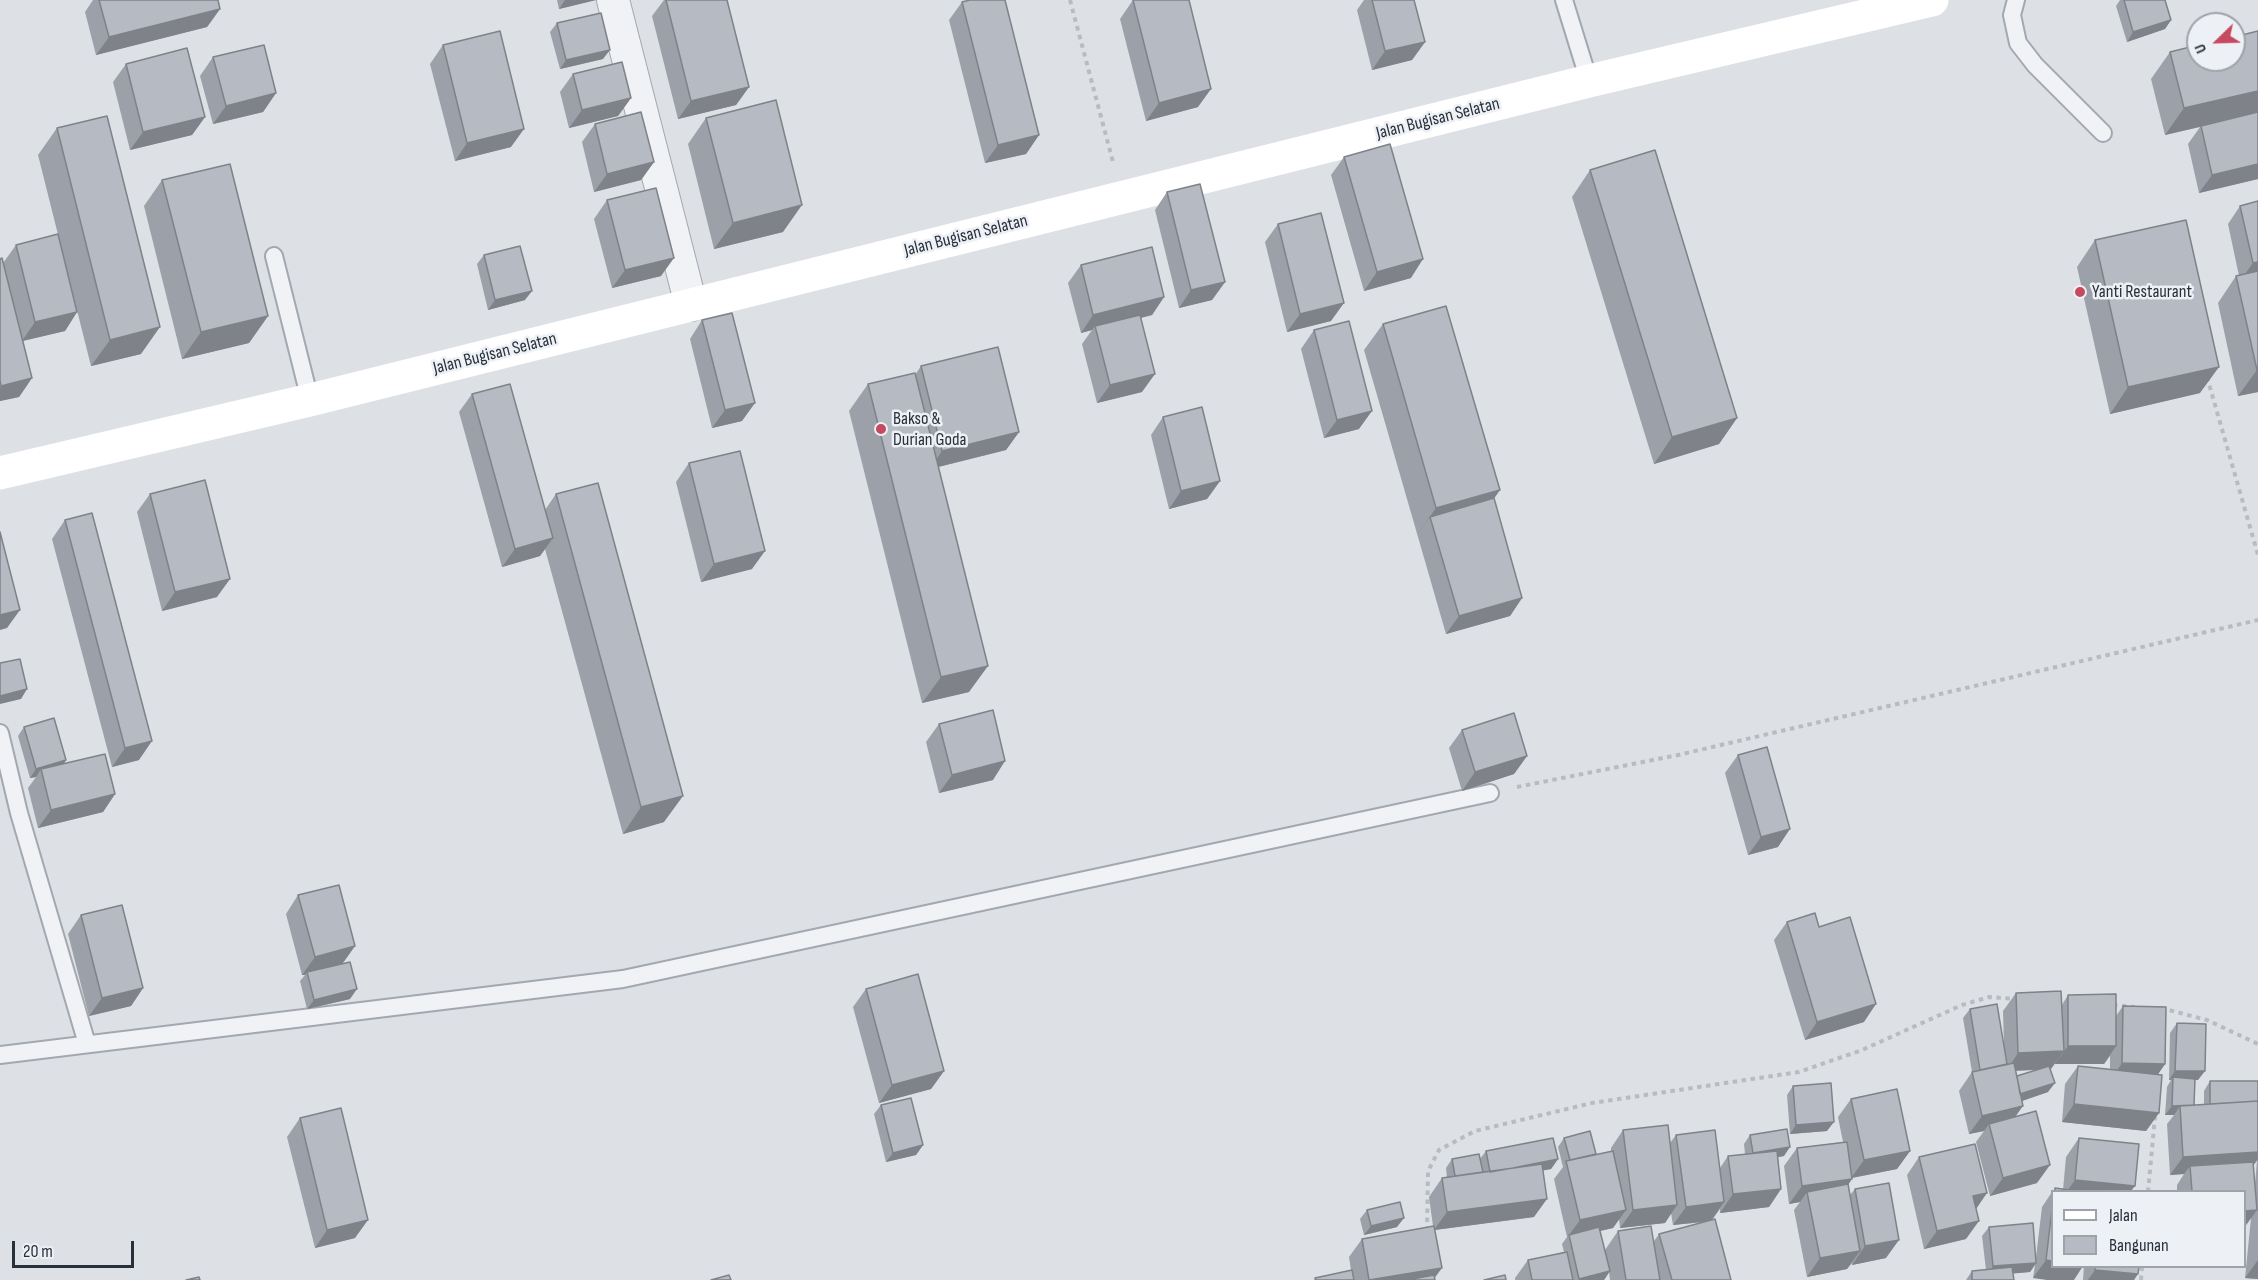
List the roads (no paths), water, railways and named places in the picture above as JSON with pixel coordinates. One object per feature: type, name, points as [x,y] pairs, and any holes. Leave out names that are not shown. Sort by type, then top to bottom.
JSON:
[{"type":"street","points":[[613,0],[691,305]]},
{"type":"street","name":"Jalan Bugisan Selatan","points":[[0,473],[309,400],[1589,81],[1932,0]]},
{"type":"lane","points":[[1564,0],[1589,81]]},
{"type":"lane","points":[[2016,0],[2012,15],[2018,43],[2035,65],[2103,133]]},
{"type":"lane","points":[[274,256],[309,400]]},
{"type":"lane","points":[[0,733],[19,813],[87,1044]]},
{"type":"lane","points":[[0,1055],[623,979],[1490,793]]},
{"type":"place","name":"Yanti Restaurant","points":[[2080,292]]},
{"type":"place","name":"Bakso & Durian Goda","points":[[881,429]]}]
